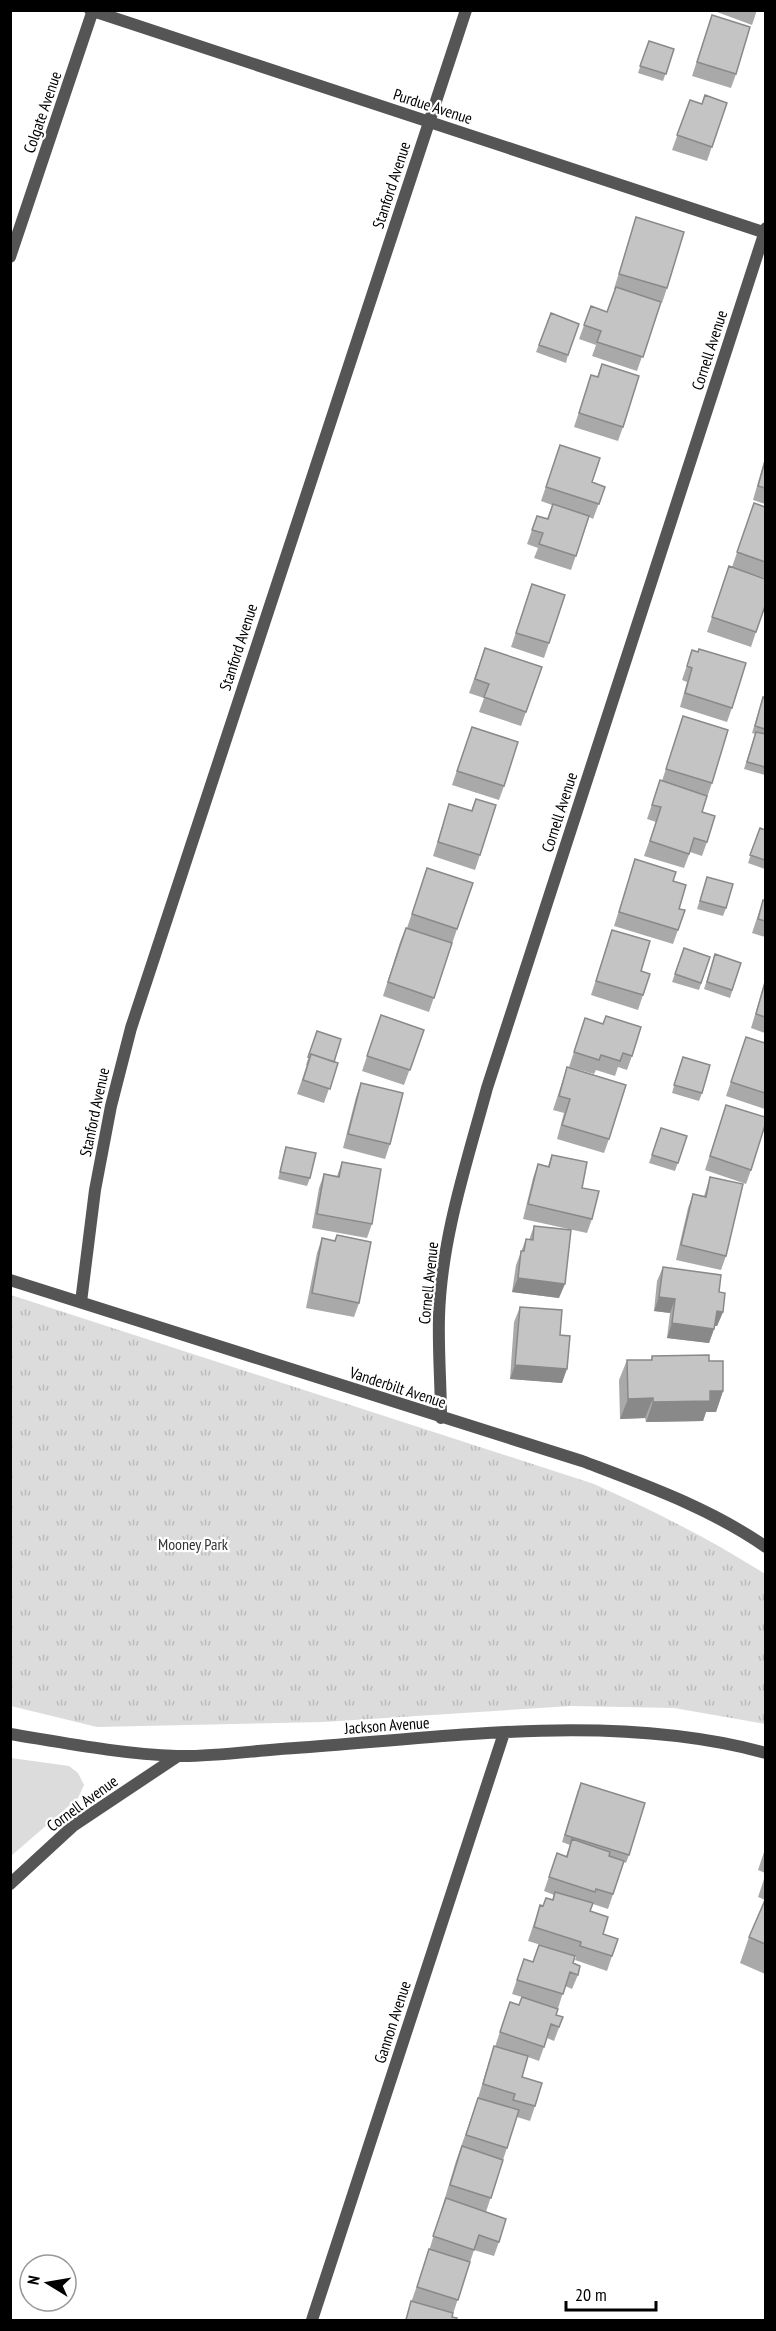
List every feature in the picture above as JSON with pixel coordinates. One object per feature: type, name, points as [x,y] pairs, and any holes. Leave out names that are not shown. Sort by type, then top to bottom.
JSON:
[{"type":"street","name":"Stanford Avenue","points":[[81,1302],[94,1190],[111,1106],[131,1028],[466,10]]},
{"type":"street","name":"Purdue Avenue","points":[[92,11],[765,231]]},
{"type":"street","name":"Colgate Avenue","points":[[10,257],[92,11]]},
{"type":"street","name":"Cornell Avenue","points":[[441,1418],[439,1316],[446,1256],[459,1190],[487,1088],[765,231]]},
{"type":"street","name":"Vanderbilt Avenue","points":[[10,1280],[582,1461],[672,1495],[750,1536],[765,1547]]},
{"type":"street","name":"Jackson Avenue","points":[[10,1734],[89,1747],[178,1756],[504,1733],[599,1730],[680,1736],[765,1753]]},
{"type":"street","name":"Gannon Avenue","points":[[312,2320],[504,1733]]},
{"type":"street","name":"Cornell Avenue","points":[[10,1884],[73,1826],[178,1756]]},
{"type":"green space","name":"Mooney Park","points":[[11,1295],[594,1484],[703,1537],[765,1574],[765,1724],[674,1708],[571,1706],[323,1722],[97,1727],[11,1706]]},
{"type":"green space","points":[[11,1758],[69,1766],[78,1773],[84,1785],[78,1798],[11,1856]]},
{"type":"building","points":[[712,15],[750,27],[736,74],[697,62]]},
{"type":"building","points":[[649,41],[674,49],[666,74],[640,66]]},
{"type":"building","points":[[705,95],[727,103],[712,147],[677,135],[690,100],[702,104]]},
{"type":"building","points":[[636,217],[684,232],[667,288],[619,274]]},
{"type":"building","points":[[616,287],[661,302],[643,357],[597,342],[601,331],[584,325],[591,306],[607,312]]},
{"type":"building","points":[[551,313],[579,324],[568,355],[539,345]]},
{"type":"building","points":[[602,364],[639,376],[623,427],[579,413],[591,375],[598,377]]},
{"type":"building","points":[[560,445],[600,458],[592,482],[605,487],[599,504],[546,487]]},
{"type":"building","points":[[765,461],[765,488],[758,486]]},
{"type":"building","points":[[754,503],[765,507],[765,562],[737,552]]},
{"type":"building","points":[[553,504],[589,516],[576,556],[539,544],[543,533],[532,530],[537,516],[548,519]]},
{"type":"building","points":[[729,566],[765,579],[765,606],[756,632],[712,617]]},
{"type":"building","points":[[532,584],[565,595],[549,643],[516,633]]},
{"type":"building","points":[[485,648],[542,667],[526,712],[484,697],[489,684],[475,679]]},
{"type":"building","points":[[699,649],[746,663],[732,708],[685,693],[692,668],[687,666],[692,650],[698,652]]},
{"type":"building","points":[[763,697],[765,698],[765,729],[755,726]]},
{"type":"building","points":[[683,716],[728,730],[712,783],[666,769]]},
{"type":"building","points":[[472,727],[518,742],[504,786],[457,771]]},
{"type":"building","points":[[756,732],[765,734],[765,767],[747,762]]},
{"type":"building","points":[[660,780],[707,796],[702,812],[715,816],[707,842],[694,838],[689,854],[650,841],[661,807],[652,805]]},
{"type":"building","points":[[476,799],[496,805],[480,855],[438,842],[449,804],[472,811]]},
{"type":"building","points":[[760,828],[765,830],[765,860],[750,855]]},
{"type":"building","points":[[635,859],[676,872],[673,881],[686,885],[679,909],[685,910],[678,930],[619,912]]},
{"type":"building","points":[[427,868],[473,883],[457,929],[412,914]]},
{"type":"building","points":[[707,877],[733,884],[726,908],[700,901]]},
{"type":"building","points":[[763,900],[765,901],[765,921],[758,919]]},
{"type":"building","points":[[406,928],[452,943],[434,998],[388,982]]},
{"type":"building","points":[[612,930],[650,941],[641,971],[650,974],[643,995],[596,981]]},
{"type":"building","points":[[684,948],[710,957],[701,983],[675,974]]},
{"type":"building","points":[[715,954],[741,963],[732,990],[707,982]]},
{"type":"building","points":[[765,982],[765,1017],[756,1014]]},
{"type":"building","points":[[381,1015],[424,1030],[410,1070],[367,1056]]},
{"type":"building","points":[[606,1016],[641,1027],[632,1056],[623,1053],[620,1061],[601,1055],[599,1060],[574,1052],[585,1018],[603,1024]]},
{"type":"building","points":[[317,1031],[341,1039],[334,1062],[311,1054],[310,1058],[308,1057]]},
{"type":"building","points":[[746,1037],[765,1043],[765,1093],[731,1082]]},
{"type":"building","points":[[311,1054],[338,1063],[330,1089],[303,1080]]},
{"type":"building","points":[[683,1057],[710,1065],[702,1093],[674,1085]]},
{"type":"building","points":[[567,1067],[626,1085],[609,1139],[562,1125],[570,1099],[559,1096]]},
{"type":"building","points":[[361,1083],[403,1093],[390,1144],[348,1134]]},
{"type":"building","points":[[726,1105],[765,1117],[765,1125],[751,1170],[710,1156]]},
{"type":"building","points":[[661,1128],[687,1136],[678,1163],[652,1155]]},
{"type":"building","points":[[286,1147],[316,1153],[310,1178],[280,1172]]},
{"type":"building","points":[[552,1155],[587,1162],[582,1188],[599,1191],[592,1219],[528,1204],[538,1164],[549,1167]]},
{"type":"building","points":[[342,1162],[381,1169],[372,1224],[317,1214],[324,1174],[339,1177]]},
{"type":"building","points":[[710,1177],[743,1184],[726,1256],[681,1245],[693,1194],[706,1197]]},
{"type":"building","points":[[534,1226],[571,1230],[565,1284],[518,1278],[521,1251],[524,1251],[526,1239],[533,1240]]},
{"type":"building","points":[[337,1235],[371,1242],[359,1303],[312,1293],[322,1238],[335,1241]]},
{"type":"building","points":[[663,1267],[721,1275],[719,1292],[725,1293],[723,1312],[717,1311],[714,1329],[672,1323],[675,1299],[659,1297]]},
{"type":"building","points":[[520,1307],[562,1310],[560,1335],[570,1336],[567,1369],[515,1365]]},
{"type":"building","points":[[709,1355],[709,1361],[723,1361],[723,1391],[710,1391],[710,1401],[653,1402],[653,1398],[628,1399],[627,1360],[652,1360],[652,1356]]},
{"type":"building","points":[[581,1783],[645,1803],[629,1855],[565,1835]]},
{"type":"building","points":[[572,1839],[610,1852],[609,1856],[624,1861],[613,1894],[596,1889],[595,1892],[549,1877],[557,1853],[567,1857]]},
{"type":"building","points":[[555,1892],[593,1903],[590,1911],[608,1917],[603,1934],[618,1939],[612,1956],[580,1946],[581,1942],[534,1927],[540,1905],[543,1906],[546,1898],[553,1900]]},
{"type":"building","points":[[765,1900],[765,1944],[749,1937]]},
{"type":"building","points":[[539,1945],[575,1956],[573,1963],[580,1966],[578,1975],[570,1972],[563,1994],[517,1980],[524,1959],[533,1962]]},
{"type":"building","points":[[522,1997],[558,2009],[556,2015],[563,2017],[559,2027],[551,2024],[544,2047],[500,2032],[510,2002],[519,2005]]},
{"type":"building","points":[[494,2046],[528,2056],[522,2077],[542,2083],[535,2106],[513,2100],[515,2094],[483,2084]]},
{"type":"building","points":[[478,2098],[519,2110],[507,2148],[466,2135]]},
{"type":"building","points":[[462,2146],[503,2160],[491,2198],[450,2185]]},
{"type":"building","points":[[446,2198],[506,2219],[499,2242],[479,2235],[474,2250],[433,2236]]},
{"type":"building","points":[[429,2249],[470,2262],[458,2300],[417,2287]]},
{"type":"building","points":[[411,2301],[453,2313],[452,2317],[457,2318],[456,2320],[406,2320]]}]
